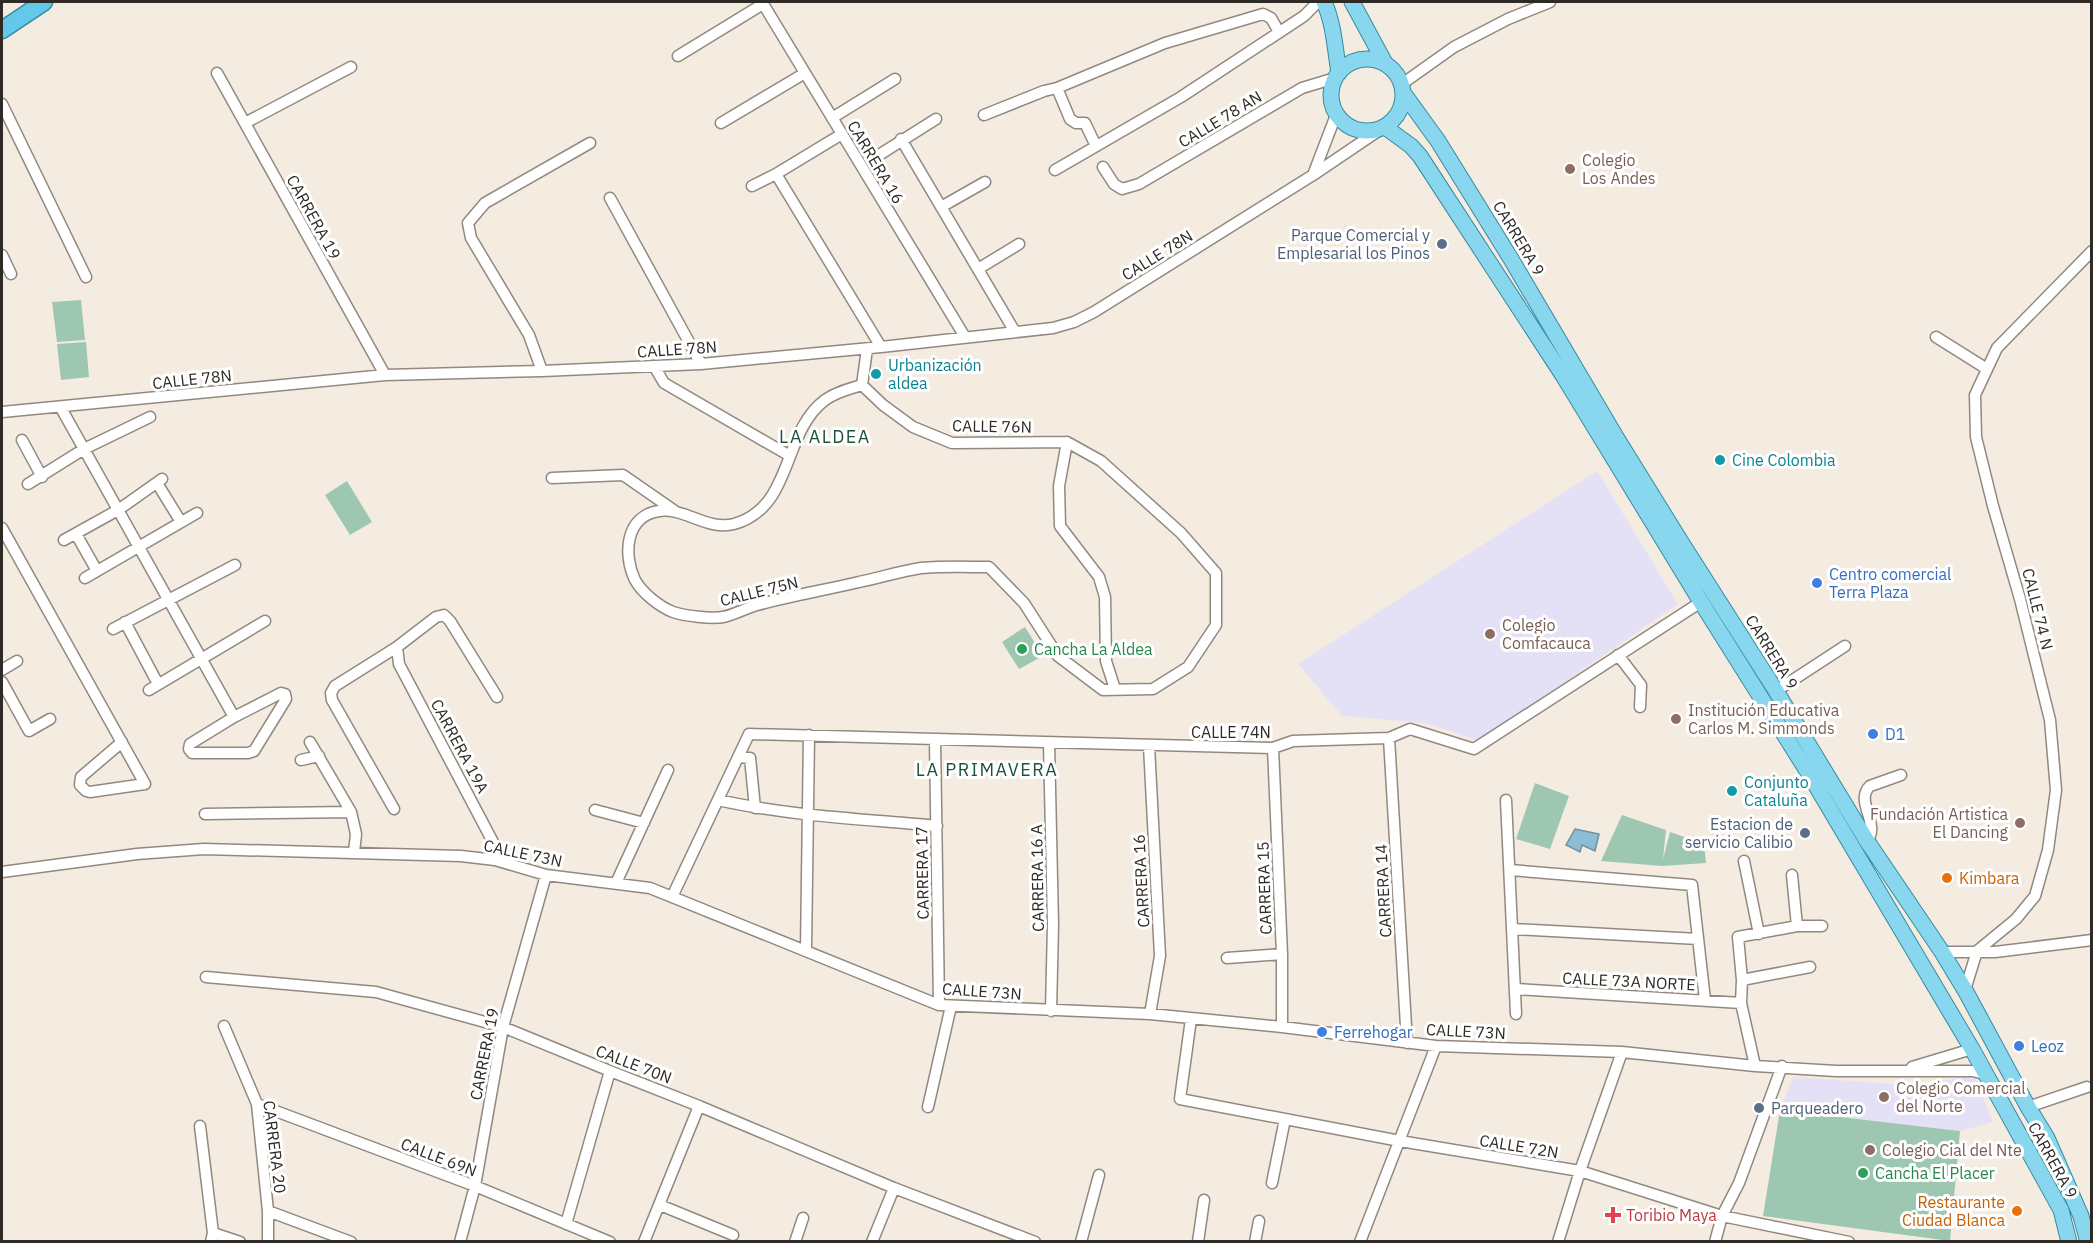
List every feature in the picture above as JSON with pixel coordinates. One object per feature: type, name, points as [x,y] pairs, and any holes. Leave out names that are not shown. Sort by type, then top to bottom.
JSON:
[{"type":"highway","points":[[2,30],[44,2]]},
{"type":"main road","points":[[1324,2],[1329,14],[1337,76],[1331,99],[1336,115],[1348,126],[1365,132],[1383,128],[1395,118],[1402,107],[1403,89],[1398,76],[1385,63],[1352,2]]},
{"type":"main road","points":[[1337,76],[1346,65],[1355,61],[1375,59],[1385,63]]},
{"type":"main road","name":"CARRERA 9","points":[[1403,89],[1511,259],[1616,437],[1776,691],[1867,841],[1965,990],[2047,1138],[2081,1216],[2088,1242]]},
{"type":"main road","name":"CARRERA 9","points":[[1383,128],[1412,146],[1420,156],[1564,377],[1809,774],[1972,1049],[2061,1210],[2069,1242]]},
{"type":"main road","points":[[1972,1049],[1987,1055],[2010,1090],[2028,1107]]},
{"type":"street","points":[[1055,170],[1181,97],[1304,16],[1318,2]]},
{"type":"street","points":[[1403,89],[1454,47],[1508,19],[1550,2]]},
{"type":"street","points":[[678,56],[762,3]]},
{"type":"street","name":"CARRERA 16","points":[[762,3],[965,337]]},
{"type":"street","points":[[984,115],[1166,43],[1263,14],[1271,18],[1279,32]]},
{"type":"street","points":[[245,123],[351,67]]},
{"type":"street","name":"CARRERA 19","points":[[218,73],[385,375]]},
{"type":"street","points":[[721,123],[805,73]]},
{"type":"street","name":"CALLE 78 AN","points":[[1103,167],[1114,184],[1122,189],[1139,184],[1302,88],[1337,76]]},
{"type":"street","points":[[832,118],[895,79]]},
{"type":"street","points":[[1057,88],[1070,119],[1076,123],[1085,123],[1096,146]]},
{"type":"street","points":[[2,104],[86,277]]},
{"type":"street","points":[[1313,175],[1336,115]]},
{"type":"street","points":[[879,155],[936,119]]},
{"type":"street","name":"CALLE 78N","points":[[2,412],[385,375],[702,364],[867,349],[1053,328],[1084,317],[1313,175],[1383,128]]},
{"type":"street","points":[[752,186],[842,134]]},
{"type":"street","points":[[901,139],[1015,332]]},
{"type":"street","points":[[542,371],[529,335],[471,238],[468,223],[485,203],[590,143]]},
{"type":"street","points":[[776,174],[881,347]]},
{"type":"street","points":[[941,207],[985,182]]},
{"type":"street","points":[[610,198],[702,364]]},
{"type":"street","points":[[978,269],[1019,244]]},
{"type":"street","name":"CALLE 74 N","points":[[1977,951],[2016,920],[2035,896],[2048,850],[2056,790],[2050,720],[2018,589],[1993,506],[1976,438],[1975,395],[1997,348],[2091,251]]},
{"type":"street","points":[[2,255],[11,274]]},
{"type":"street","points":[[1936,337],[1987,369]]},
{"type":"street","points":[[862,385],[867,349]]},
{"type":"street","points":[[654,366],[664,383],[790,456]]},
{"type":"street","name":"CALLE 76N","points":[[862,385],[883,405],[913,427],[952,443],[1067,442]]},
{"type":"street","name":"CALLE 75N","points":[[862,385],[841,391],[824,400],[812,413],[790,456],[774,495],[751,517],[732,525],[708,524],[678,513],[658,511],[640,519],[629,535],[629,561],[636,582],[654,601],[673,612],[723,617],[755,606],[921,568],[989,567],[1024,603],[1058,656],[1103,690],[1153,688],[1188,667],[1216,625],[1216,573],[1180,533],[1101,461],[1067,442]]},
{"type":"street","points":[[61,408],[234,717]]},
{"type":"street","points":[[28,484],[84,449],[150,417]]},
{"type":"street","points":[[22,440],[42,477]]},
{"type":"street","points":[[1067,442],[1059,486],[1060,526],[1099,577],[1105,597],[1106,661],[1115,689]]},
{"type":"street","points":[[552,478],[622,475],[678,513]]},
{"type":"street","points":[[64,540],[118,510],[160,481],[181,522]]},
{"type":"street","points":[[85,579],[197,513]]},
{"type":"street","points":[[2,528],[122,742],[145,784],[90,792],[86,790],[80,784],[81,777],[122,742]]},
{"type":"street","points":[[76,534],[97,571]]},
{"type":"street","points":[[113,629],[234,565]]},
{"type":"street","name":"CALLE 74N","points":[[738,756],[749,734],[1273,748],[1293,741],[1389,738],[1410,729],[1474,748],[1701,602]]},
{"type":"street","points":[[394,809],[332,700],[331,693],[335,686],[398,647],[436,617],[444,615],[497,697]]},
{"type":"street","points":[[125,622],[154,687],[265,621]]},
{"type":"street","points":[[1776,691],[1845,646]]},
{"type":"street","name":"CARRERA 19A","points":[[398,647],[399,664],[494,844],[495,860]]},
{"type":"street","points":[[1618,655],[1641,686],[1640,707]]},
{"type":"street","points":[[2,670],[17,661]]},
{"type":"street","points":[[2,682],[29,731],[50,719]]},
{"type":"street","points":[[281,693],[285,694],[286,699],[254,751],[248,753],[192,753],[189,749],[190,744],[234,717],[281,693]]},
{"type":"street","points":[[806,950],[809,735]]},
{"type":"street","name":"CARRERA 14","points":[[1389,738],[1407,1043]]},
{"type":"street","name":"CARRERA 17","points":[[935,740],[939,1005]]},
{"type":"street","points":[[310,742],[351,812],[356,834],[354,852]]},
{"type":"street","name":"CARRERA 16 A","points":[[1049,743],[1053,925],[1051,1011]]},
{"type":"street","name":"CARRERA 16","points":[[1149,746],[1160,956],[1150,1014]]},
{"type":"street","name":"CARRERA 15","points":[[1273,748],[1282,954],[1282,1027]]},
{"type":"street","points":[[301,760],[319,756]]},
{"type":"street","points":[[672,897],[738,756],[750,758],[755,808]]},
{"type":"street","points":[[616,883],[668,770]]},
{"type":"street","points":[[1867,841],[1871,836],[1872,828],[1866,789],[1901,775]]},
{"type":"street","points":[[718,800],[755,808],[808,815],[937,826]]},
{"type":"street","points":[[1506,800],[1516,1014]]},
{"type":"street","points":[[595,810],[644,823]]},
{"type":"street","points":[[205,814],[351,812]]},
{"type":"street","name":"CALLE 73N","points":[[2,872],[137,854],[204,849],[461,856],[495,860],[546,875],[650,888],[939,1005],[1150,1014],[1436,1046],[1622,1052],[1755,1066],[1836,1071],[1973,1071],[1984,1074]]},
{"type":"street","points":[[1744,861],[1759,934]]},
{"type":"street","points":[[1510,870],[1692,885],[1705,1000]]},
{"type":"street","name":"CARRERA 19","points":[[460,1242],[476,1186],[503,1027],[529,928],[546,875]]},
{"type":"street","points":[[1792,875],[1797,926]]},
{"type":"street","points":[[1755,1066],[1741,1003],[1742,980],[1738,937],[1797,926],[1822,926]]},
{"type":"street","points":[[1513,929],[1698,939]]},
{"type":"street","points":[[1942,952],[1995,952],[2091,940]]},
{"type":"street","points":[[1965,990],[1977,951]]},
{"type":"street","points":[[1227,958],[1282,954]]},
{"type":"street","points":[[1742,980],[1810,967]]},
{"type":"street","name":"CALLE 70N","points":[[206,977],[376,992],[503,1027],[894,1188],[1035,1242]]},
{"type":"street","name":"CALLE 73A NORTE","points":[[1516,989],[1741,1003]]},
{"type":"street","points":[[928,1107],[951,1006]]},
{"type":"street","name":"CALLE 72N","points":[[1191,1019],[1180,1099],[1400,1141],[1580,1171],[1722,1216],[1849,1242]]},
{"type":"street","name":"CARRERA 20","points":[[224,1026],[257,1104],[268,1211],[268,1242]]},
{"type":"street","points":[[1360,1242],[1436,1046]]},
{"type":"street","points":[[1895,1072],[1972,1049]]},
{"type":"street","points":[[1558,1242],[1580,1171],[1622,1052]]},
{"type":"street","points":[[1715,1242],[1722,1216],[1738,1183],[1782,1066]]},
{"type":"street","points":[[566,1224],[610,1071]]},
{"type":"street","points":[[2028,1107],[2087,1087]]},
{"type":"street","name":"CALLE 69N","points":[[257,1104],[476,1186],[610,1242]]},
{"type":"street","points":[[644,1242],[699,1106]]},
{"type":"street","points":[[1272,1183],[1285,1119]]},
{"type":"street","points":[[200,1126],[212,1237],[240,1242]]},
{"type":"street","points":[[1081,1242],[1099,1175]]},
{"type":"street","points":[[872,1242],[894,1188]]},
{"type":"street","points":[[1198,1242],[1204,1200]]},
{"type":"street","points":[[660,1205],[733,1235]]},
{"type":"street","points":[[268,1211],[351,1242]]},
{"type":"street","points":[[795,1242],[802,1218]]},
{"type":"street","points":[[1255,1242],[1259,1221]]},
{"type":"shaded area","name":"Colegio Comfacauca","points":[[1597,471],[1678,604],[1479,741],[1426,723],[1342,716],[1298,664]]},
{"type":"shaded area","name":"Colegio Comercial del Norte","points":[[1974,1075],[1993,1122],[1960,1131],[1780,1110],[1793,1077],[1893,1084],[1931,1083]]},
{"type":"green space","points":[[81,300],[85,340],[57,342],[52,302]]},
{"type":"green space","points":[[86,342],[89,377],[61,380],[57,344]]},
{"type":"green space","points":[[347,481],[372,522],[350,535],[325,495]]},
{"type":"green space","name":"Cancha La Aldea","points":[[1025,627],[1043,656],[1019,669],[1002,642]]},
{"type":"green space","points":[[1535,783],[1569,796],[1550,849],[1516,839]]},
{"type":"green space","points":[[1622,815],[1666,830],[1663,859],[1670,832],[1704,844],[1706,863],[1662,866],[1601,861]]},
{"type":"green space","name":"Cancha El Placer","points":[[1780,1110],[1960,1131],[1950,1241],[1763,1216]]},
{"type":"water","points":[[1575,829],[1599,834],[1595,851],[1582,845],[1580,852],[1566,845]]},
{"type":"place","name":"Colegio Los Andes","points":[[1570,169]]},
{"type":"place","name":"Parque Comercial y Emplesarial los Pinos","points":[[1442,244]]},
{"type":"place","name":"Urbanización aldea","points":[[876,374]]},
{"type":"place","name":"Cine Colombia","points":[[1720,460]]},
{"type":"place","name":"Centro comercial Terra Plaza","points":[[1817,583]]},
{"type":"place","name":"Colegio Comfacauca","points":[[1490,634]]},
{"type":"place","name":"Cancha La Aldea","points":[[1022,649]]},
{"type":"place","name":"Institución Educativa Carlos M. Simmonds","points":[[1676,719]]},
{"type":"place","name":"D1","points":[[1873,734]]},
{"type":"place","name":"Conjunto Cataluña","points":[[1732,791]]},
{"type":"place","name":"Fundación Artistica El Dancing","points":[[2020,823]]},
{"type":"place","name":"Estacion de servicio Calibio","points":[[1805,833]]},
{"type":"place","name":"Kimbara","points":[[1947,878]]},
{"type":"place","name":"Ferrehogar","points":[[1322,1032]]},
{"type":"place","name":"Leoz","points":[[2019,1046]]},
{"type":"place","name":"Colegio Comercial del Norte","points":[[1884,1097]]},
{"type":"place","name":"Parqueadero","points":[[1759,1108]]},
{"type":"place","name":"Colegio Cial del Nte","points":[[1870,1150]]},
{"type":"place","name":"Cancha El Placer","points":[[1863,1173]]},
{"type":"place","name":"Restaurante Ciudad Blanca","points":[[2017,1211]]},
{"type":"place","name":"Toribio Maya","points":[[1613,1215]]},
{"type":"district","name":"LA ALDEA","points":[[825,436]]},
{"type":"district","name":"LA PRIMAVERA","points":[[987,769]]}]
